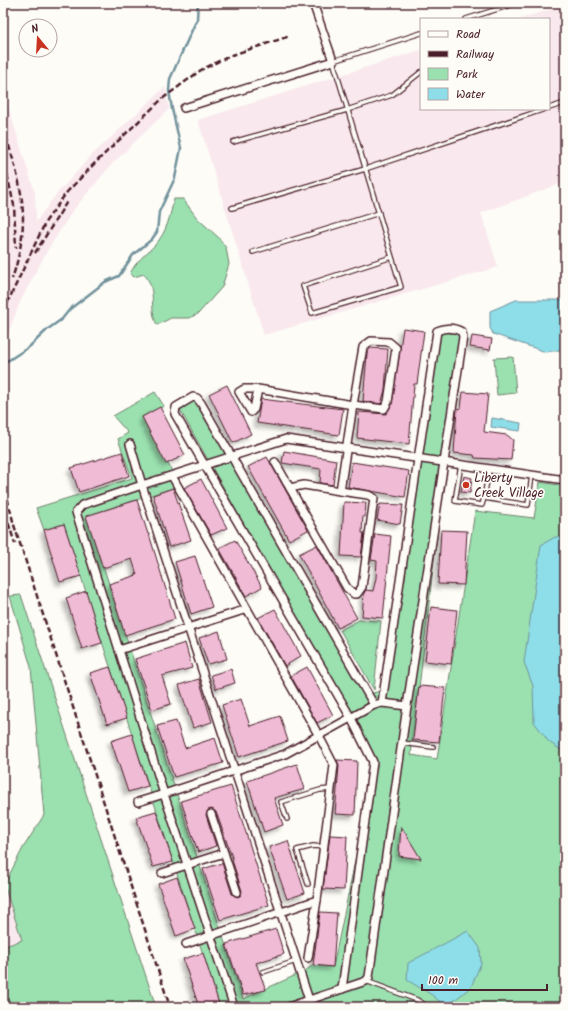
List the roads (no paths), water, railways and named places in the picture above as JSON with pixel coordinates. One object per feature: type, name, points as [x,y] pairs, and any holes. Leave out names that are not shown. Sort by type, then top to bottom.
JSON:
[{"type":"street","points":[[184,108],[332,61],[313,3]]},
{"type":"street","points":[[288,1007],[366,981],[370,977],[407,706],[463,337],[462,332],[452,328],[446,328],[438,331],[382,703]]},
{"type":"street","points":[[258,389],[353,405],[381,410],[387,407],[396,348],[394,345],[380,341],[371,341],[363,347],[353,405],[346,447],[340,492]]},
{"type":"street","points":[[342,989],[373,762],[351,718],[174,411],[176,407],[189,399],[197,398],[201,403],[374,706]]},
{"type":"street","points":[[233,1007],[164,794],[76,512],[82,505],[286,439],[565,480]]},
{"type":"street","points":[[130,444],[142,486],[309,1000]]},
{"type":"street","points":[[275,462],[290,488],[348,588],[354,594],[357,594],[362,587],[374,498],[368,495],[304,486],[290,488]]},
{"type":"street","points":[[172,476],[334,765],[318,900],[308,958]]},
{"type":"street","points":[[119,650],[247,609]]},
{"type":"street","points":[[138,802],[285,754],[382,703],[407,706]]},
{"type":"street","points":[[211,814],[237,892]]},
{"type":"street","points":[[162,873],[188,866],[224,853]]},
{"type":"street","points":[[186,944],[318,900]]},
{"type":"lane","points":[[469,18],[518,3]]},
{"type":"lane","points":[[392,257],[303,286],[312,314],[401,287],[348,110],[332,61],[420,33]]},
{"type":"lane","points":[[233,142],[348,110],[392,95],[420,73]]},
{"type":"lane","points":[[550,108],[565,102]]},
{"type":"lane","points":[[232,208],[365,169],[543,110]]},
{"type":"lane","points":[[253,252],[379,213]]},
{"type":"lane","points":[[461,464],[455,501],[482,505],[490,469]]},
{"type":"lane","points":[[484,498],[528,505],[532,475]]},
{"type":"lane","points":[[402,742],[433,747]]},
{"type":"lane","points":[[287,819],[281,802],[320,790],[331,789]]},
{"type":"lane","points":[[308,884],[297,850],[312,846],[324,847]]},
{"type":"lane","points":[[263,972],[296,962]]},
{"type":"lane","points":[[366,981],[417,1000],[428,1007]]},
{"type":"water","points":[[516,300],[565,300],[565,349],[546,352],[493,334],[490,328],[490,311]]},
{"type":"water","points":[[492,418],[521,423],[520,431],[491,427]]},
{"type":"water","points":[[565,534],[565,749],[561,750],[549,742],[534,722],[533,686],[524,662],[541,545],[555,537],[561,537]]},
{"type":"water","points":[[468,931],[480,948],[481,963],[471,987],[446,1007],[432,995],[407,980],[408,963]]},
{"type":"waterway","points":[[3,362],[9,360],[29,347],[48,329],[62,319],[70,309],[105,282],[119,276],[133,255],[152,239],[157,232],[159,212],[175,178],[181,148],[169,91],[170,79],[197,19],[198,3]]},
{"type":"railway","points":[[3,312],[46,221],[67,192],[94,164],[162,99],[201,70],[229,56],[290,36]]},
{"type":"railway","points":[[3,128],[15,167],[22,202],[22,238],[12,279]]},
{"type":"railway","points":[[3,157],[14,205],[16,248]]},
{"type":"railway","points":[[35,253],[68,200]]},
{"type":"railway","points":[[3,481],[14,525],[170,1007]]},
{"type":"railway","points":[[3,506],[15,544]]},
{"type":"place","name":"Liberty Creek Village","points":[[466,485]]}]
